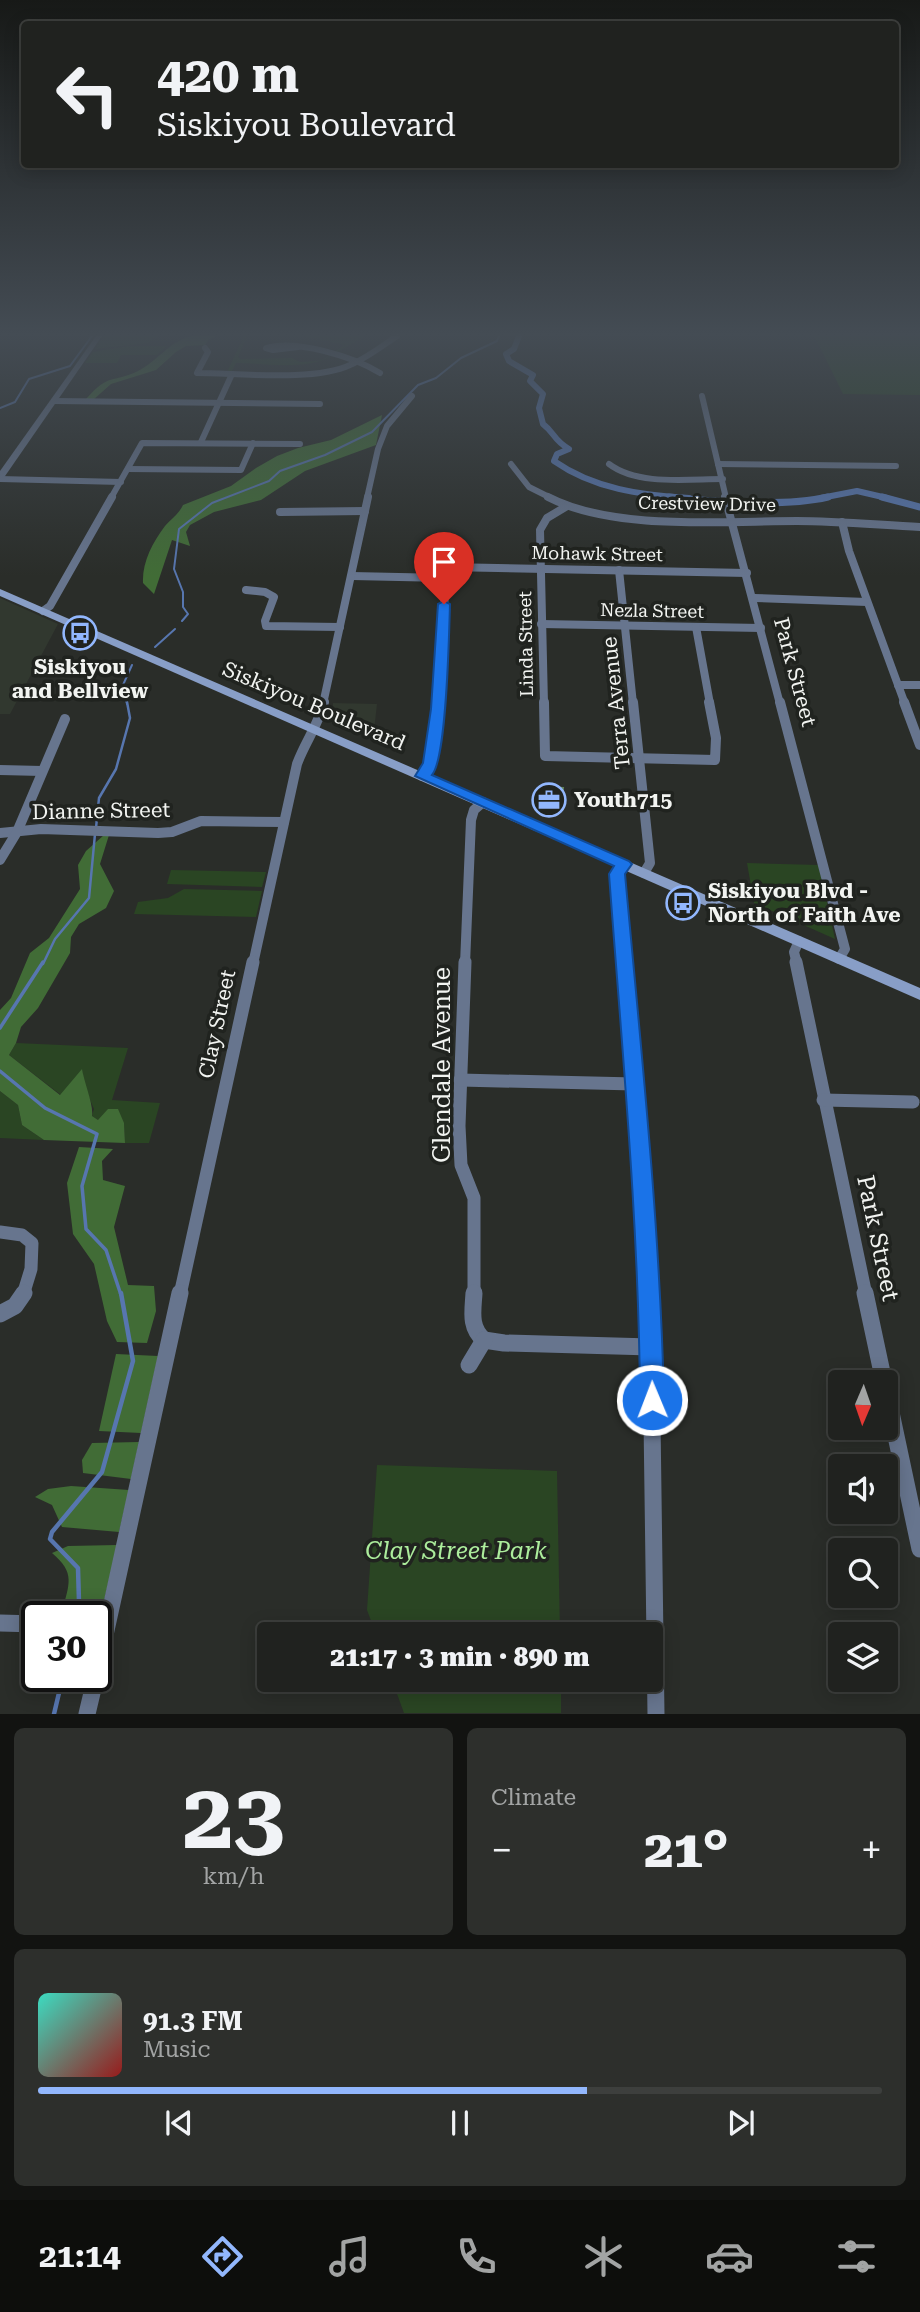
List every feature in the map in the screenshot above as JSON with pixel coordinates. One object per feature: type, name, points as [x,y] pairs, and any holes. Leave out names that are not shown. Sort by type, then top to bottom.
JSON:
[{"type":"main road","name":"Siskiyou Boulevard","points":[[0,592],[920,994]]},
{"type":"street","points":[[0,478],[43,416]]},
{"type":"street","points":[[201,442],[214,416]]},
{"type":"street","name":"Clay Street","points":[[108,1601],[300,751],[320,718],[382,438],[396,416]]},
{"type":"street","name":"Park Street","points":[[706,416],[712,426],[712,447],[723,479],[844,941],[845,949],[839,959]]},
{"type":"street","points":[[43,611],[50,606],[144,442],[300,444]]},
{"type":"street","points":[[128,469],[241,470],[253,443]]},
{"type":"street","name":"Crestview Drive","points":[[511,464],[517,477],[529,488],[567,506],[622,517],[842,522],[920,527]]},
{"type":"street","points":[[609,464],[617,471],[642,477],[723,479]]},
{"type":"street","points":[[718,464],[895,466]]},
{"type":"street","points":[[0,478],[121,482]]},
{"type":"street","name":"Linda Street","points":[[567,506],[549,516],[541,525],[543,754],[548,757],[640,759]]},
{"type":"street","points":[[280,512],[365,511]]},
{"type":"street","points":[[842,522],[867,602],[920,745]]},
{"type":"street","points":[[422,776],[430,763],[438,709],[446,578],[452,544]]},
{"type":"street","name":"Mohawk Street","points":[[447,567],[747,573]]},
{"type":"street","name":"Terra Avenue","points":[[620,570],[650,863],[644,873]]},
{"type":"street","points":[[352,576],[446,578]]},
{"type":"street","points":[[246,590],[265,592],[274,597],[265,621],[267,626],[340,627]]},
{"type":"street","points":[[754,598],[867,602]]},
{"type":"street","name":"Nezla Street","points":[[541,624],[761,628]]},
{"type":"street","points":[[640,759],[710,761],[717,758],[696,627]]},
{"type":"street","points":[[898,685],[920,685]]},
{"type":"street","points":[[0,860],[17,832],[65,719]]},
{"type":"street","points":[[0,770],[42,771]]},
{"type":"street","name":"Glendale Avenue","points":[[483,802],[474,810],[471,820],[460,1080],[461,1165],[474,1198],[473,1324],[477,1334],[484,1340]]},
{"type":"street","name":"Dianne Street","points":[[0,833],[53,829],[165,832],[201,821],[284,821]]},
{"type":"street","points":[[624,864],[617,874],[635,1084],[651,1348],[656,1713]]},
{"type":"street","name":"Park Street","points":[[799,941],[794,952],[881,1370]]},
{"type":"street","points":[[460,1080],[635,1084]]},
{"type":"street","points":[[823,1100],[913,1102]]},
{"type":"street","points":[[0,1232],[25,1236],[30,1240],[35,1252],[21,1298],[12,1309],[0,1314]]},
{"type":"street","points":[[469,1365],[484,1340],[651,1348]]},
{"type":"street","points":[[897,1440],[920,1549]]},
{"type":"street","points":[[0,1623],[21,1624]]},
{"type":"street","name":"Clay Street","points":[[88,1713],[93,1692]]},
{"type":"shaded area","points":[[0,598],[58,624],[10,714],[0,714]]},
{"type":"shaded area","points":[[333,703],[377,704],[373,740],[331,723]]},
{"type":"green space","points":[[382,416],[376,445],[305,471],[261,500],[214,512],[190,525],[186,532],[190,546],[172,540],[154,594],[143,583],[144,568],[152,546],[183,505],[231,486],[277,456],[331,440]]},
{"type":"green space","points":[[104,835],[109,835],[100,864],[114,891],[106,908],[79,924],[71,937],[70,953],[38,1008],[21,1027],[9,1055],[60,1095],[82,1069],[92,1116],[98,1120],[108,1109],[118,1109],[124,1123],[125,1143],[44,1140],[22,1125],[18,1105],[0,1091],[0,1010],[11,998],[30,953],[49,938],[80,889],[78,865],[86,851]]},
{"type":"green space","points":[[747,863],[819,865],[835,939],[754,903]]},
{"type":"green space","points":[[171,870],[266,872],[262,887],[167,884]]},
{"type":"green space","points":[[184,889],[262,891],[256,917],[134,914],[138,902],[168,898]]},
{"type":"green space","points":[[16,1043],[128,1048],[112,1100],[160,1103],[149,1143],[125,1143],[124,1123],[98,1120],[92,1116],[94,1109],[85,1088],[82,1070],[61,1095],[9,1055]]},
{"type":"green space","points":[[0,1091],[18,1105],[22,1125],[44,1140],[0,1138]]},
{"type":"green space","points":[[79,1147],[113,1149],[102,1161],[103,1180],[125,1186],[114,1227],[128,1285],[154,1286],[156,1311],[147,1343],[117,1342],[107,1321],[94,1264],[73,1234],[67,1183]]},
{"type":"green space","points":[[116,1354],[158,1356],[141,1433],[99,1431]]},
{"type":"green space","points":[[139,1442],[131,1479],[83,1473],[82,1460],[92,1443]]},
{"type":"green space","name":"Clay Street Park","points":[[377,1465],[557,1471],[560,1622],[372,1622],[367,1610]]},
{"type":"green space","points":[[71,1486],[129,1490],[119,1532],[62,1527],[52,1505],[35,1497],[48,1489]]},
{"type":"green space","points":[[117,1545],[104,1601],[65,1601],[68,1573],[52,1553],[68,1546]]},
{"type":"green space","points":[[396,1692],[561,1692],[561,1713],[404,1713]]},
{"type":"building","points":[[542,787],[563,788],[562,795],[542,794]]},
{"type":"waterway","points":[[182,621],[188,614],[183,607],[183,592],[174,569],[179,529],[212,503],[269,481],[280,471],[325,455],[372,432],[388,416]]},
{"type":"waterway","points":[[541,416],[543,424],[569,449],[557,454],[554,461],[569,471],[618,489],[689,498]]},
{"type":"waterway","points":[[821,498],[857,491],[887,498]]},
{"type":"waterway","points":[[669,497],[770,503],[828,497]]},
{"type":"waterway","points":[[882,497],[920,507]]},
{"type":"waterway","points":[[155,647],[175,629]]},
{"type":"waterway","points":[[127,704],[123,685],[132,665]]},
{"type":"waterway","points":[[96,828],[99,798],[116,769],[130,718],[127,702]]},
{"type":"waterway","points":[[43,964],[55,939],[89,898],[95,834]]},
{"type":"waterway","points":[[0,1028],[43,962]]},
{"type":"waterway","points":[[0,1071],[45,1108],[97,1134],[82,1186],[86,1229],[106,1250],[121,1295]]},
{"type":"waterway","points":[[79,1601],[78,1568],[50,1539],[52,1532],[102,1472],[133,1361],[121,1293]]},
{"type":"waterway","points":[[54,1714],[59,1692]]},
{"type":"place","name":"Siskiyou and Bellview","points":[[80,633]]},
{"type":"place","name":"Youth715","points":[[549,800]]},
{"type":"place","name":"Siskiyou Blvd - North of Faith Ave","points":[[683,903]]},
{"type":"route","points":[[444,604],[438,709],[430,763],[422,776],[624,864],[617,874],[635,1090],[652,1400]]}]
